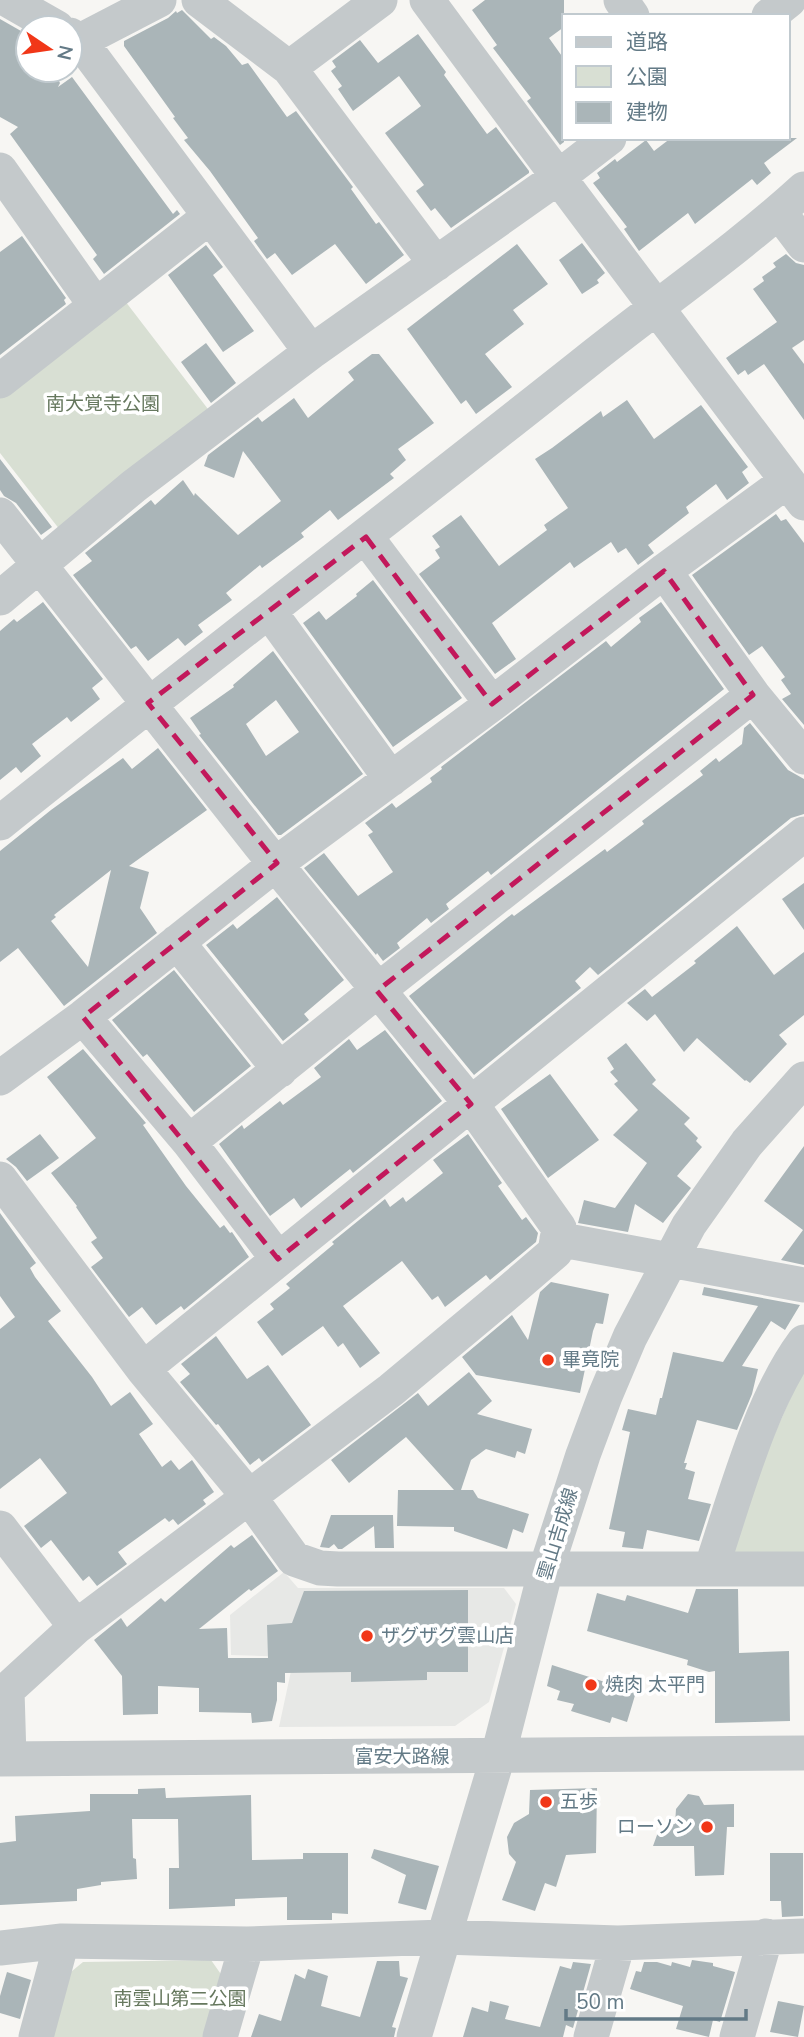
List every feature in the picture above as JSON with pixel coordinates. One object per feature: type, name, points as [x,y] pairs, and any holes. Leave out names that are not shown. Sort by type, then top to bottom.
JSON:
[{"type":"street","points":[[9,0],[33,14]]},
{"type":"street","points":[[84,29],[159,0]]},
{"type":"street","points":[[199,0],[289,68],[436,264]]},
{"type":"street","points":[[289,68],[380,0]]},
{"type":"street","points":[[0,1078],[83,1017],[276,863],[492,704],[664,571],[796,492],[557,178],[427,0]]},
{"type":"street","points":[[772,14],[789,0]]},
{"type":"street","points":[[84,54],[312,352]]},
{"type":"street","points":[[0,598],[134,486],[312,352],[607,140]]},
{"type":"street","points":[[0,170],[11,209],[96,306]]},
{"type":"street","points":[[0,823],[366,537],[656,305],[779,212],[804,189]]},
{"type":"street","points":[[779,212],[804,245]]},
{"type":"street","points":[[0,381],[209,217]]},
{"type":"street","points":[[0,515],[260,845],[471,1104],[559,1228],[555,1252],[512,1289],[391,1390],[76,1627],[7,1690],[5,1759]]},
{"type":"street","points":[[366,537],[492,704]]},
{"type":"street","points":[[664,571],[753,695],[804,757]]},
{"type":"street","points":[[269,611],[391,779]]},
{"type":"street","points":[[189,1142],[753,695]]},
{"type":"street","points":[[143,1369],[804,834]]},
{"type":"street","points":[[177,942],[280,1070]]},
{"type":"street","points":[[83,1017],[189,1142],[278,1259]]},
{"type":"street","name":"雲山吉成線","points":[[414,2037],[498,1756],[546,1569],[605,1396],[630,1337],[689,1225],[747,1143],[804,1079]]},
{"type":"street","points":[[0,1179],[143,1369],[250,1498],[294,1559],[320,1568],[804,1569]]},
{"type":"street","points":[[557,1238],[804,1285]]},
{"type":"street","points":[[711,1569],[754,1442],[788,1363],[804,1342]]},
{"type":"street","points":[[0,1528],[76,1627]]},
{"type":"street","name":"富安大路線","points":[[5,1759],[804,1753]]},
{"type":"street","points":[[737,2037],[766,1936]]},
{"type":"street","points":[[0,1948],[62,1941],[247,1944],[443,1937],[618,1943],[804,1936]]},
{"type":"street","points":[[36,2037],[62,1941]]},
{"type":"street","points":[[591,2037],[618,1943]]},
{"type":"street","points":[[220,2037],[247,1944]]},
{"type":"highlighted area","points":[[366,537],[492,704],[664,571],[753,695],[377,991],[471,1104],[278,1259],[83,1017],[277,863],[148,703]]},
{"type":"shaded area","name":"ザグザグ雲山店","points":[[284,1572],[298,1588],[504,1588],[516,1604],[489,1702],[455,1726],[279,1727],[294,1657],[231,1655],[230,1615]]},
{"type":"green space","name":"南大覚寺公園","points":[[122,297],[211,413],[60,530],[0,453],[0,393]]},
{"type":"green space","points":[[804,1367],[804,1559],[738,1560],[729,1548],[733,1529]]},
{"type":"green space","name":"南雲山第二公園","points":[[211,1960],[225,1980],[209,2037],[48,2037],[66,1976],[83,1962]]},
{"type":"building","points":[[485,0],[564,0],[562,28],[549,38],[562,56],[564,142],[560,145],[527,101],[531,98],[493,48],[497,45],[472,10]]},
{"type":"building","points":[[182,10],[211,39],[214,37],[226,46],[242,65],[248,63],[287,117],[296,111],[353,187],[351,189],[376,224],[379,222],[404,255],[366,284],[335,244],[292,275],[275,253],[267,259],[254,241],[258,238],[184,140],[188,138],[173,118],[175,117],[124,46],[124,41]]},
{"type":"building","points":[[0,19],[14,27],[14,84],[60,84],[58,87],[62,84],[77,84],[173,214],[177,210],[180,214],[104,274],[93,259],[97,255],[10,134],[18,127],[0,117]]},
{"type":"building","points":[[418,34],[487,134],[496,127],[529,171],[451,228],[435,208],[431,211],[416,191],[424,185],[385,133],[421,106],[399,76],[353,111],[338,89],[342,86],[331,71],[336,67],[332,61],[360,40],[378,63]]},
{"type":"building","points":[[797,138],[764,163],[771,173],[757,185],[752,179],[695,224],[688,213],[639,251],[624,229],[627,227],[593,183],[600,178],[597,173],[646,140],[654,151],[668,140]]},
{"type":"building","points":[[22,236],[66,298],[66,304],[0,355],[0,252]]},
{"type":"building","points":[[582,243],[605,273],[597,280],[599,283],[582,294],[559,260]]},
{"type":"building","points":[[517,244],[548,284],[513,310],[524,324],[485,354],[512,387],[476,414],[466,400],[461,404],[407,329]]},
{"type":"building","points":[[206,245],[223,267],[213,275],[254,331],[223,352],[168,275]]},
{"type":"building","points":[[786,254],[796,263],[804,265],[804,340],[792,348],[804,364],[804,420],[764,364],[748,375],[745,370],[738,375],[726,358],[777,322],[753,289],[764,281],[762,277],[776,267],[773,263]]},
{"type":"building","points":[[206,343],[236,383],[211,403],[181,362]]},
{"type":"building","points":[[372,354],[379,354],[434,423],[398,449],[406,460],[390,474],[394,478],[338,520],[330,510],[301,533],[304,537],[262,568],[260,565],[226,593],[232,600],[198,625],[203,632],[185,646],[178,638],[148,661],[136,646],[131,649],[73,575],[92,561],[85,553],[151,500],[155,505],[183,480],[194,496],[195,493],[238,535],[281,501],[243,451],[234,478],[204,466],[208,455],[258,417],[262,422],[294,398],[308,418],[354,380],[348,372]]},
{"type":"building","points":[[627,400],[654,439],[701,405],[748,467],[742,472],[749,483],[727,500],[716,484],[686,507],[689,513],[648,545],[654,553],[638,565],[626,548],[618,553],[611,542],[574,568],[570,562],[492,623],[516,659],[495,674],[419,574],[440,558],[435,550],[440,547],[432,536],[461,515],[499,566],[547,530],[544,525],[568,508],[535,459],[601,411],[603,417]]},
{"type":"building","points":[[0,459],[52,527],[41,535],[16,503],[4,496],[0,490]]},
{"type":"building","points":[[776,514],[781,521],[786,519],[804,543],[804,725],[782,699],[791,694],[781,680],[785,677],[762,646],[749,655],[692,575]]},
{"type":"building","points":[[373,580],[462,698],[393,747],[303,623],[319,611],[326,620]]},
{"type":"building","points":[[43,602],[103,679],[92,688],[100,699],[71,722],[67,717],[32,744],[41,756],[21,773],[16,767],[0,780],[0,631],[14,619],[17,622]]},
{"type":"building","points":[[661,602],[724,689],[491,875],[488,871],[446,904],[449,909],[431,923],[427,918],[397,943],[400,948],[383,961],[304,868],[324,853],[358,896],[393,872],[368,835],[373,832],[365,823],[392,803],[396,808],[432,782],[430,778],[442,769],[441,767],[606,641],[611,647],[641,622],[639,618]]},
{"type":"building","points":[[273,651],[363,774],[278,835],[199,735],[201,734],[190,718],[234,687],[233,685]],"holes":[[[276,700],[299,732],[266,756],[246,724]]]},
{"type":"building","points":[[750,723],[788,770],[804,779],[804,814],[791,818],[598,975],[590,967],[575,981],[581,988],[474,1075],[409,996],[512,914],[514,916],[605,849],[607,852],[644,824],[642,821],[703,775],[700,771],[716,758],[719,762],[742,744],[744,728]]},
{"type":"building","points":[[158,748],[207,810],[129,866],[149,872],[140,908],[157,933],[64,1006],[18,948],[0,962],[0,851],[123,758],[132,769]],"holes":[[[111,870],[88,967],[51,921],[56,917],[54,915]]]},
{"type":"building","points":[[804,883],[804,930],[782,899]]},
{"type":"building","points":[[277,897],[344,980],[304,1014],[309,1020],[283,1041],[206,945],[233,924],[237,929]]},
{"type":"building","points":[[737,926],[774,975],[804,952],[804,1015],[779,1035],[787,1044],[750,1083],[697,1038],[684,1052],[655,1014],[647,1021],[627,1003],[645,989],[652,997],[696,963],[694,961]]},
{"type":"building","points":[[174,970],[251,1066],[194,1112],[147,1054],[143,1057],[112,1020]]},
{"type":"building","points":[[385,1030],[442,1101],[353,1173],[350,1169],[301,1208],[294,1198],[270,1216],[219,1144],[242,1125],[244,1129],[280,1101],[283,1105],[321,1077],[314,1068],[349,1039],[357,1050]]},
{"type":"building","points":[[626,1043],[656,1080],[652,1084],[690,1118],[684,1124],[698,1138],[696,1141],[702,1147],[677,1176],[691,1188],[663,1223],[635,1204],[628,1232],[578,1223],[584,1200],[615,1208],[647,1163],[613,1135],[638,1110],[614,1084],[618,1081],[610,1072],[614,1069],[607,1058]]},
{"type":"building","points":[[83,1049],[146,1123],[143,1125],[186,1186],[220,1228],[224,1225],[232,1232],[249,1257],[184,1310],[181,1306],[156,1325],[142,1307],[129,1317],[91,1267],[103,1258],[91,1242],[97,1238],[77,1206],[51,1173],[96,1138],[47,1077]]},
{"type":"building","points":[[550,1074],[599,1140],[548,1178],[501,1109]]},
{"type":"building","points":[[40,1134],[59,1158],[27,1181],[6,1159]]},
{"type":"building","points":[[468,1134],[502,1183],[498,1186],[522,1220],[526,1217],[538,1233],[536,1242],[490,1280],[486,1275],[445,1307],[438,1296],[432,1300],[402,1261],[343,1306],[380,1353],[360,1368],[343,1343],[338,1347],[323,1326],[282,1356],[257,1322],[274,1309],[270,1304],[290,1288],[286,1284],[385,1199],[390,1207],[403,1197],[406,1202],[443,1173],[433,1160]]},
{"type":"building","points":[[804,1146],[804,1265],[781,1260],[803,1230],[764,1201]]},
{"type":"building","points":[[0,1213],[36,1263],[30,1268],[61,1311],[48,1321],[111,1406],[130,1392],[153,1424],[139,1434],[162,1467],[171,1460],[179,1470],[192,1460],[214,1492],[203,1500],[206,1504],[178,1525],[173,1519],[169,1522],[165,1518],[118,1552],[127,1564],[97,1586],[89,1576],[83,1581],[51,1540],[41,1548],[24,1526],[67,1493],[40,1458],[0,1489],[0,1329],[15,1317],[0,1296]]},
{"type":"building","points":[[551,1282],[609,1294],[603,1324],[596,1323],[593,1331],[580,1393],[476,1375],[462,1357],[512,1315],[528,1340],[540,1292]]},
{"type":"building","points":[[704,1287],[800,1305],[785,1330],[771,1321],[742,1366],[758,1369],[752,1394],[737,1430],[697,1420],[684,1463],[687,1463],[685,1469],[695,1472],[688,1499],[711,1504],[699,1541],[647,1530],[643,1549],[622,1547],[625,1532],[609,1529],[630,1432],[622,1430],[628,1409],[656,1415],[673,1352],[723,1362],[758,1306],[702,1295]]},
{"type":"building","points":[[216,1336],[247,1379],[268,1365],[311,1425],[262,1462],[259,1458],[250,1465],[180,1382],[190,1374],[181,1364]]},
{"type":"building","points":[[469,1372],[492,1401],[477,1414],[532,1429],[525,1454],[517,1451],[515,1458],[486,1449],[471,1460],[461,1490],[473,1490],[478,1498],[529,1514],[523,1533],[513,1529],[507,1549],[454,1531],[454,1527],[397,1526],[398,1490],[454,1490],[406,1437],[349,1483],[331,1460],[418,1393],[428,1406]]},
{"type":"building","points":[[331,1515],[393,1515],[394,1548],[375,1548],[374,1526],[342,1549],[338,1549],[334,1544],[329,1548],[320,1547]]},
{"type":"building","points":[[252,1535],[278,1571],[251,1591],[249,1589],[199,1629],[227,1628],[228,1658],[268,1658],[267,1625],[292,1623],[304,1591],[468,1590],[468,1672],[427,1672],[427,1680],[351,1682],[351,1672],[285,1673],[285,1683],[277,1682],[277,1700],[272,1721],[252,1723],[251,1713],[199,1712],[199,1688],[158,1686],[158,1714],[123,1715],[122,1676],[94,1640],[121,1618],[127,1627],[161,1598],[165,1602],[231,1545],[234,1548]]},
{"type":"building","points":[[696,1589],[738,1589],[739,1653],[789,1651],[790,1721],[715,1723],[715,1671],[709,1672],[687,1665],[688,1660],[587,1631],[597,1593],[625,1601],[627,1595],[688,1613]]},
{"type":"building","points":[[552,1665],[636,1692],[627,1722],[612,1717],[610,1723],[571,1711],[574,1704],[557,1700],[560,1691],[547,1686]]},
{"type":"building","points":[[165,1788],[166,1798],[251,1795],[252,1860],[303,1859],[303,1853],[348,1853],[348,1914],[332,1913],[332,1920],[287,1920],[287,1897],[235,1899],[235,1906],[169,1909],[169,1868],[179,1868],[178,1819],[132,1819],[133,1858],[136,1859],[137,1879],[101,1882],[101,1885],[77,1889],[77,1901],[0,1905],[0,1843],[16,1841],[15,1816],[90,1811],[90,1794],[138,1794],[138,1789]]},
{"type":"building","points":[[597,1788],[596,1853],[566,1855],[556,1887],[545,1883],[535,1911],[502,1900],[516,1862],[509,1854],[507,1837],[514,1823],[529,1814],[530,1790]]},
{"type":"building","points":[[688,1794],[699,1796],[704,1805],[734,1804],[734,1827],[727,1827],[724,1875],[695,1876],[694,1846],[653,1846],[661,1824],[675,1824],[676,1809]]},
{"type":"building","points":[[374,1849],[439,1866],[426,1910],[398,1903],[406,1875],[371,1858]]},
{"type":"building","points":[[770,1853],[803,1853],[803,1916],[782,1917],[781,1901],[770,1901]]},
{"type":"building","points":[[692,1960],[713,1963],[713,1966],[735,1972],[720,2022],[713,2020],[709,2037],[676,2029],[683,2006],[630,1989],[636,1971],[641,1972],[644,1962],[671,1966],[672,1962],[690,1967]]},
{"type":"building","points":[[377,1961],[399,1961],[400,1976],[408,1978],[392,2027],[396,2028],[394,2037],[251,2037],[259,2014],[281,2021],[295,1974],[305,1979],[308,1969],[328,1976],[321,2006],[360,2017]]},
{"type":"building","points":[[573,1962],[591,1964],[573,2028],[566,2025],[563,2037],[463,2037],[472,2007],[488,2012],[490,2001],[509,2006],[505,2019],[540,2027],[560,1966],[571,1969]]},
{"type":"building","points":[[7,1972],[31,1980],[20,2019],[0,2013],[0,1996]]},
{"type":"building","points":[[778,2001],[804,2006],[798,2037],[770,2032]]},
{"type":"place","name":"畢竟院","points":[[548,1360]]},
{"type":"place","name":"ザグザグ雲山店","points":[[367,1636]]},
{"type":"place","name":"焼肉 太平門","points":[[591,1685]]},
{"type":"place","name":"五歩","points":[[546,1802]]},
{"type":"place","name":"ローソン","points":[[707,1827]]}]
